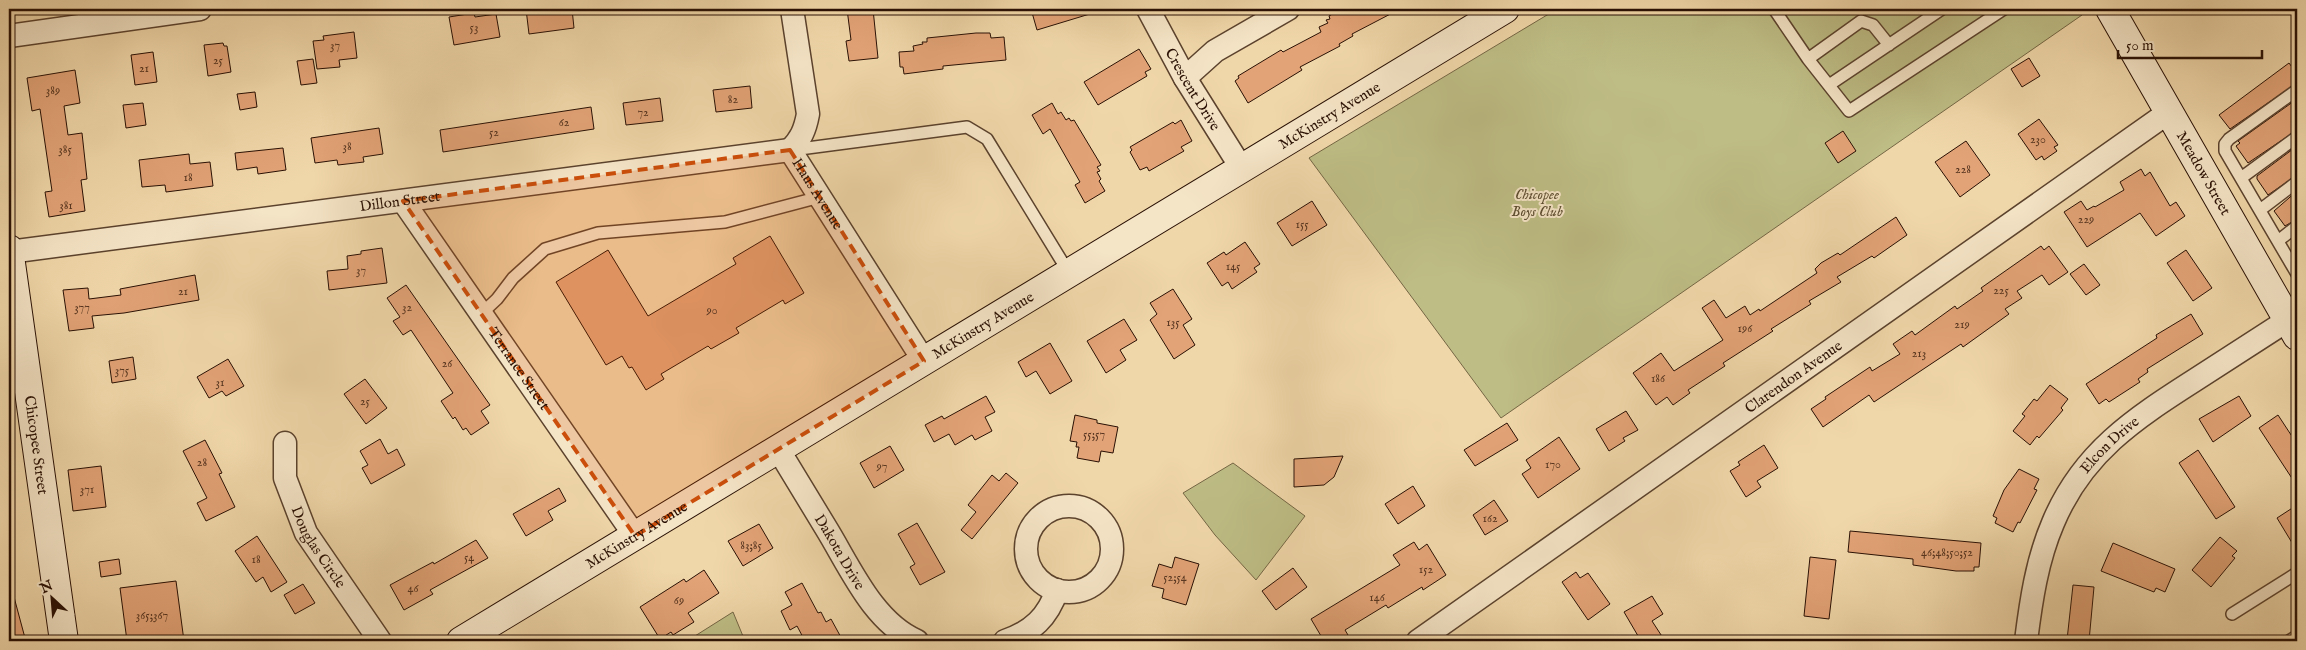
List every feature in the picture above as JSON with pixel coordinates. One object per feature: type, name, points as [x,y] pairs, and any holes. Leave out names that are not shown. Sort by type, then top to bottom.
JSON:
[{"type":"street","points":[[9,36],[200,9]]},
{"type":"street","name":"Haus Avenue","points":[[792,9],[808,114],[805,129],[799,141],[790,150],[924,361]]},
{"type":"street","name":"Crescent Drive","points":[[1148,9],[1185,78],[1242,169]]},
{"type":"street","points":[[1185,78],[1215,51],[1288,9]]},
{"type":"street","name":"McKinstry Avenue","points":[[461,641],[1505,9]]},
{"type":"street","name":"Meadow Street","points":[[2110,9],[2293,328]]},
{"type":"street","name":"Clarendon Avenue","points":[[1418,641],[2169,112]]},
{"type":"street","name":"Dillon Street","points":[[9,251],[790,150]]},
{"type":"street","name":"Terrance Street","points":[[403,201],[635,536]]},
{"type":"street","name":"Chicopee Street","points":[[9,251],[64,641]]},
{"type":"street","name":"Elcon Drive","points":[[2026,641],[2033,590],[2046,542],[2061,505],[2089,462],[2119,432],[2150,408],[2293,328]]},
{"type":"street","name":"Douglas Circle","points":[[285,443],[284,478],[306,533],[380,641]]},
{"type":"street","name":"Dakota Drive","points":[[778,449],[877,608],[899,631],[916,641]]},
{"type":"street","points":[[1005,641],[1027,631],[1040,620],[1050,609],[1057,590]]},
{"type":"lane","points":[[1774,9],[1808,59],[1849,111],[2004,9]]},
{"type":"lane","points":[[1828,85],[1942,9]]},
{"type":"lane","points":[[1808,59],[1861,21],[1873,24],[1889,45]]},
{"type":"lane","points":[[2297,90],[2229,139],[2225,144],[2225,151],[2297,274]]},
{"type":"lane","points":[[790,150],[967,127],[987,139],[1069,274]]},
{"type":"lane","points":[[2241,178],[2297,137]]},
{"type":"lane","points":[[2260,210],[2297,182]]},
{"type":"lane","points":[[481,314],[497,299],[513,278],[545,249],[598,233],[725,222],[820,197]]},
{"type":"lane","points":[[2278,241],[2297,226]]},
{"type":"lane","points":[[2232,614],[2297,573]]},
{"type":"lane","points":[[2289,641],[2297,636]]},
{"type":"highlighted area","points":[[790,150],[924,361],[635,536],[403,201]]},
{"type":"green space","name":"Chicopee Boys Club","points":[[1557,9],[2079,9],[2082,15],[1501,418],[1309,158]]},
{"type":"green space","points":[[1233,463],[1305,516],[1256,580],[1215,535],[1183,493]]},
{"type":"green space","points":[[733,612],[745,641],[687,641]]},
{"type":"building","points":[[526,9],[572,9],[574,28],[529,34]]},
{"type":"building","points":[[847,9],[873,9],[878,58],[849,61],[846,41],[851,40]]},
{"type":"building","points":[[1031,9],[1092,9],[1093,13],[1037,30]]},
{"type":"building","points":[[1341,9],[1400,9],[1352,34],[1353,36],[1339,44],[1340,46],[1300,67],[1302,70],[1248,103],[1235,81],[1239,78],[1238,76],[1281,50],[1283,52],[1321,32],[1319,27],[1328,23],[1326,20],[1330,19],[1329,16]]},
{"type":"building","points":[[474,13],[475,17],[496,14],[500,37],[454,45],[449,17]]},
{"type":"building","points":[[354,32],[357,58],[339,60],[340,67],[317,69],[313,41],[324,40],[323,36]]},
{"type":"building","points":[[990,33],[991,38],[1004,37],[1006,60],[943,66],[943,69],[904,74],[903,67],[900,67],[899,52],[914,51],[913,46],[927,42],[927,38]]},
{"type":"building","points":[[223,43],[224,46],[227,46],[231,72],[208,76],[204,45]]},
{"type":"building","points":[[1139,49],[1151,69],[1145,72],[1147,76],[1098,105],[1084,82]]},
{"type":"building","points":[[153,52],[157,82],[135,85],[131,55]]},
{"type":"building","points":[[2029,58],[2040,76],[2022,87],[2011,69]]},
{"type":"building","points":[[313,59],[317,83],[301,85],[297,61]]},
{"type":"building","points":[[2289,63],[2297,74],[2297,83],[2230,129],[2219,115]]},
{"type":"building","points":[[75,70],[80,103],[64,106],[68,135],[82,133],[87,179],[81,180],[85,211],[49,217],[45,192],[52,191],[40,109],[32,111],[27,78]]},
{"type":"building","points":[[750,86],[752,108],[716,112],[713,90]]},
{"type":"building","points":[[255,92],[257,107],[240,110],[237,94]]},
{"type":"building","points":[[660,98],[663,121],[626,125],[623,103]]},
{"type":"building","points":[[2297,99],[2297,130],[2248,163],[2236,146],[2240,143],[2238,141]]},
{"type":"building","points":[[143,103],[146,125],[126,128],[123,105]]},
{"type":"building","points":[[1052,103],[1058,114],[1061,112],[1066,120],[1069,118],[1071,121],[1074,120],[1101,165],[1097,167],[1100,171],[1097,172],[1101,179],[1099,181],[1105,191],[1085,203],[1075,185],[1080,182],[1050,129],[1043,134],[1032,115]]},
{"type":"building","points":[[591,107],[594,129],[443,152],[440,130]]},
{"type":"building","points":[[2039,119],[2058,145],[2054,147],[2057,151],[2044,160],[2042,156],[2036,160],[2018,134]]},
{"type":"building","points":[[1181,120],[1192,141],[1181,147],[1184,151],[1149,171],[1147,167],[1140,170],[1130,152],[1132,150],[1130,147],[1173,122],[1175,124]]},
{"type":"building","points":[[379,128],[383,154],[363,157],[364,162],[338,165],[337,160],[315,163],[311,138]]},
{"type":"building","points":[[1843,131],[1856,151],[1838,163],[1825,143]]},
{"type":"building","points":[[1966,141],[1990,175],[1960,197],[1935,162]]},
{"type":"building","points":[[2297,146],[2297,175],[2268,195],[2257,179],[2257,176]]},
{"type":"building","points":[[283,148],[286,170],[258,174],[257,167],[237,170],[235,153]]},
{"type":"building","points":[[189,154],[190,164],[210,162],[213,186],[166,192],[165,185],[142,187],[139,160]]},
{"type":"building","points":[[2141,169],[2145,176],[2150,172],[2170,206],[2176,202],[2185,216],[2156,236],[2140,213],[2087,247],[2064,212],[2081,201],[2087,210],[2095,207],[2124,190],[2120,182]]},
{"type":"building","points":[[2297,191],[2297,219],[2285,226],[2274,211]]},
{"type":"building","points":[[1312,201],[1327,225],[1292,246],[1277,223]]},
{"type":"building","points":[[1896,217],[1907,235],[1874,258],[1872,256],[1837,277],[1841,282],[1809,301],[1811,304],[1771,329],[1773,331],[1723,363],[1725,366],[1688,390],[1690,393],[1673,405],[1667,397],[1656,405],[1633,373],[1661,353],[1674,371],[1723,340],[1702,308],[1714,300],[1726,318],[1745,306],[1750,315],[1759,309],[1760,311],[1817,273],[1815,269],[1821,263],[1838,253],[1840,255]]},
{"type":"building","points":[[770,236],[804,293],[785,304],[783,300],[736,328],[739,333],[711,349],[708,346],[661,374],[664,379],[646,390],[632,367],[629,368],[622,356],[606,365],[556,282],[608,250],[648,316],[736,264],[733,258]]},
{"type":"building","points":[[1245,242],[1260,264],[1254,268],[1257,272],[1232,289],[1228,282],[1222,286],[1207,263],[1224,252],[1226,255]]},
{"type":"building","points":[[2041,246],[2044,250],[2049,246],[2068,272],[2049,285],[2042,275],[2017,291],[2022,298],[2005,309],[2009,314],[1963,347],[1961,344],[1874,402],[1869,395],[1823,427],[1811,409],[1826,399],[1825,397],[1870,367],[1872,371],[1900,354],[1893,344],[1912,331],[1915,335],[1955,306],[1957,309],[1983,291],[1981,288]]},
{"type":"building","points":[[382,248],[387,283],[329,290],[327,271],[348,269],[347,256],[361,254],[361,251]]},
{"type":"building","points":[[2186,250],[2212,288],[2193,301],[2167,263]]},
{"type":"building","points":[[2084,264],[2100,285],[2086,295],[2070,274]]},
{"type":"building","points":[[195,275],[199,300],[124,313],[92,316],[94,328],[69,331],[63,290],[88,288],[89,299],[121,295],[120,289]]},
{"type":"building","points":[[406,285],[490,405],[481,411],[489,423],[471,435],[466,428],[463,430],[455,417],[453,419],[441,401],[453,393],[411,330],[403,335],[393,321],[400,317],[387,298]]},
{"type":"building","points":[[1173,289],[1192,319],[1183,325],[1195,345],[1174,359],[1150,320],[1157,314],[1150,303]]},
{"type":"building","points":[[2191,314],[2203,334],[2147,369],[2148,372],[2138,379],[2140,382],[2109,402],[2106,399],[2099,404],[2086,384],[2157,338],[2156,335]]},
{"type":"building","points":[[1124,319],[1137,340],[1120,350],[1126,360],[1106,373],[1087,341]]},
{"type":"building","points":[[1050,343],[1072,381],[1050,394],[1036,371],[1026,377],[1018,362]]},
{"type":"building","points":[[133,357],[136,379],[112,383],[109,361]]},
{"type":"building","points":[[228,359],[244,386],[226,396],[222,391],[209,398],[197,377]]},
{"type":"building","points":[[365,379],[387,408],[366,424],[344,394]]},
{"type":"building","points":[[2050,385],[2068,399],[2061,408],[2063,410],[2039,438],[2037,436],[2030,445],[2013,431],[2025,416],[2022,414],[2034,399],[2037,401]]},
{"type":"building","points":[[986,396],[995,412],[985,417],[992,431],[975,440],[972,435],[955,445],[949,434],[934,442],[925,425],[942,416],[944,419]]},
{"type":"building","points":[[2239,396],[2251,416],[2213,442],[2199,419]]},
{"type":"building","points":[[1626,411],[1638,430],[1623,438],[1625,441],[1609,451],[1596,429]]},
{"type":"building","points":[[1075,415],[1097,420],[1097,423],[1118,427],[1113,453],[1101,451],[1099,462],[1077,458],[1079,447],[1076,447],[1077,442],[1070,441]]},
{"type":"building","points":[[2278,415],[2297,444],[2297,486],[2259,428]]},
{"type":"building","points":[[1507,423],[1518,440],[1475,466],[1464,450]]},
{"type":"building","points":[[1559,437],[1580,469],[1538,498],[1522,474],[1531,468],[1526,460]]},
{"type":"building","points":[[380,439],[388,454],[397,449],[405,465],[371,484],[362,468],[368,465],[360,451]]},
{"type":"building","points":[[205,440],[222,473],[219,474],[235,507],[206,521],[197,503],[207,498],[183,451]]},
{"type":"building","points":[[1764,445],[1778,468],[1757,481],[1761,487],[1746,497],[1730,471],[1740,465],[1738,462]]},
{"type":"building","points":[[890,446],[904,470],[874,488],[860,463]]},
{"type":"building","points":[[2198,450],[2235,507],[2216,519],[2179,463]]},
{"type":"building","points":[[1343,456],[1334,477],[1324,485],[1294,487],[1294,459]]},
{"type":"building","points":[[101,466],[106,507],[73,511],[68,470]]},
{"type":"building","points":[[2019,469],[2039,479],[2034,489],[2037,490],[2020,523],[2018,522],[2013,532],[1995,523],[1997,518],[1993,516],[2004,490]]},
{"type":"building","points":[[1006,473],[1018,483],[972,539],[961,530],[976,512],[968,505],[992,475],[999,481]]},
{"type":"building","points":[[1413,486],[1425,506],[1398,524],[1385,504]]},
{"type":"building","points":[[559,488],[566,501],[548,511],[553,520],[526,536],[513,514]]},
{"type":"building","points":[[1494,500],[1508,521],[1485,535],[1473,515]]},
{"type":"building","points":[[2297,505],[2297,551],[2277,518]]},
{"type":"building","points":[[917,523],[945,572],[920,585],[910,567],[915,564],[898,534]]},
{"type":"building","points":[[759,524],[773,548],[743,566],[728,541]]},
{"type":"building","points":[[1850,531],[1981,543],[1979,567],[1974,567],[1974,571],[1956,571],[1913,565],[1913,559],[1848,552]]},
{"type":"building","points":[[257,536],[287,582],[271,592],[263,577],[256,582],[235,551]]},
{"type":"building","points":[[2220,537],[2237,551],[2232,556],[2235,558],[2211,587],[2192,570]]},
{"type":"building","points":[[476,540],[488,558],[430,590],[433,594],[404,610],[390,585],[433,562],[434,564]]},
{"type":"building","points":[[1414,542],[1419,550],[1427,544],[1446,575],[1423,590],[1422,587],[1388,608],[1386,605],[1345,630],[1348,635],[1338,641],[1324,641],[1311,619],[1400,565],[1393,555]]},
{"type":"building","points":[[2113,543],[2175,569],[2165,592],[2156,588],[2154,592],[2101,571]]},
{"type":"building","points":[[1175,557],[1199,564],[1186,605],[1162,598],[1164,589],[1152,586],[1159,564],[1172,568]]},
{"type":"building","points":[[1810,557],[1836,560],[1829,619],[1804,616]]},
{"type":"building","points":[[119,559],[121,574],[101,577],[99,562]]},
{"type":"building","points":[[1293,568],[1307,587],[1276,610],[1262,591]]},
{"type":"building","points":[[704,570],[719,593],[688,613],[694,622],[673,635],[671,632],[660,639],[640,607],[684,579],[686,582]]},
{"type":"building","points":[[1576,572],[1580,578],[1588,573],[1610,604],[1588,620],[1562,582]]},
{"type":"building","points":[[176,581],[184,641],[127,641],[120,588]]},
{"type":"building","points":[[802,583],[818,613],[821,612],[826,622],[831,619],[843,641],[805,641],[797,626],[790,630],[781,611],[792,605],[785,592]]},
{"type":"building","points":[[303,584],[315,603],[295,614],[284,595]]},
{"type":"building","points":[[2073,585],[2094,587],[2089,641],[2067,640]]},
{"type":"building","points":[[1652,596],[1663,614],[1652,621],[1665,641],[1641,641],[1624,612]]},
{"type":"building","points":[[14,597],[25,638],[9,641],[9,598]]}]
